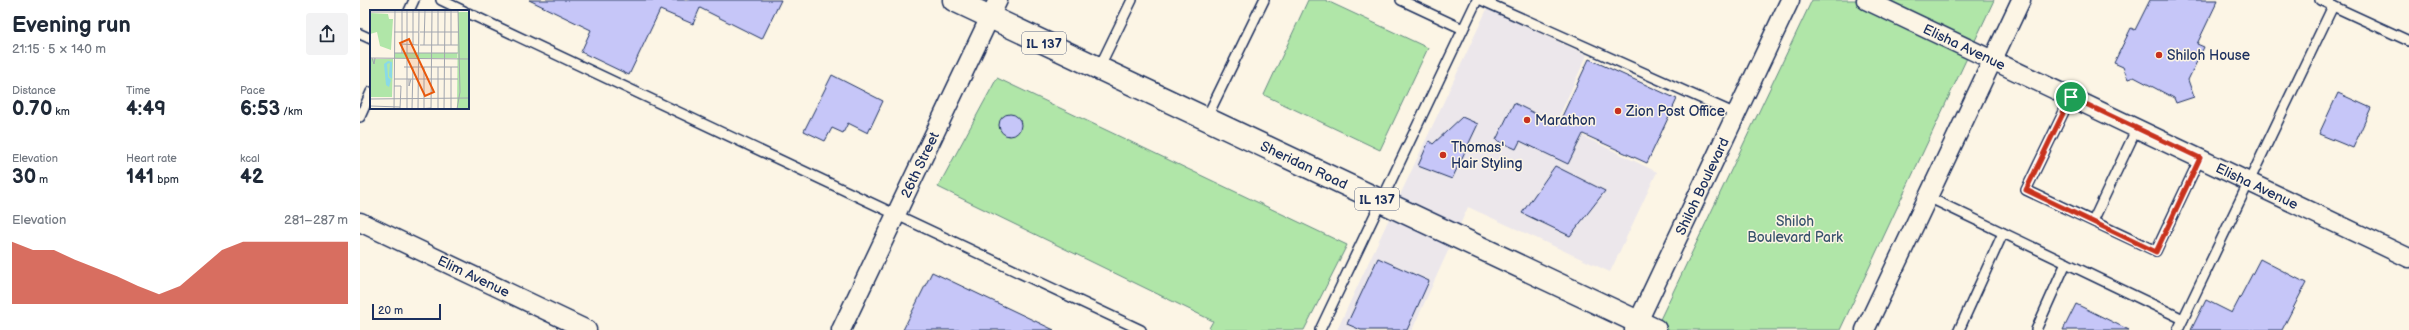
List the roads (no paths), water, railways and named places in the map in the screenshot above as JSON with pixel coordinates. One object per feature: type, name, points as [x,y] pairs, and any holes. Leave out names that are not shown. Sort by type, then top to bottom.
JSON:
[{"type":"main road","name":"Sheridan Road","points":[[954,0],[994,9],[1098,68],[1381,201],[1642,327]]},
{"type":"street","name":"Shiloh Boulevard","points":[[1642,327],[1736,114],[1790,0]]},
{"type":"street","name":"Elisha Avenue","points":[[1866,0],[2409,258]]},
{"type":"street","points":[[1865,330],[2021,0]]},
{"type":"street","name":"26th Street","points":[[841,330],[994,9]]},
{"type":"street","name":"Elim Avenue","points":[[360,222],[587,330]]},
{"type":"lane","points":[[409,10],[414,0]]},
{"type":"lane","points":[[441,0],[462,10]]},
{"type":"lane","points":[[1098,68],[1132,0]]},
{"type":"lane","points":[[1206,119],[1264,0]]},
{"type":"lane","points":[[1400,0],[1463,29]]},
{"type":"lane","points":[[1320,330],[1477,0]]},
{"type":"lane","points":[[1481,0],[1736,114]]},
{"type":"lane","points":[[2320,0],[2409,41]]},
{"type":"lane","points":[[2178,330],[2333,6]]},
{"type":"lane","points":[[469,13],[1140,330]]},
{"type":"lane","points":[[360,34],[370,39]]},
{"type":"lane","points":[[360,117],[370,94]]},
{"type":"lane","points":[[2071,97],[2026,190],[2156,252],[2200,158]]},
{"type":"lane","points":[[2093,221],[2137,128]]},
{"type":"lane","points":[[1928,196],[2183,319]]},
{"type":"lane","points":[[1959,330],[2003,233]]},
{"type":"lane","points":[[2036,330],[2066,263]]},
{"type":"place","name":"Shiloh House","points":[[2159,55]]},
{"type":"place","name":"Zion Post Office","points":[[1618,111]]},
{"type":"place","name":"Marathon","points":[[1527,120]]},
{"type":"place","name":"Thomas' Hair Styling","points":[[1443,155]]},
{"type":"park label","name":"Shiloh Boulevard Park","points":[[1795,230]]}]
